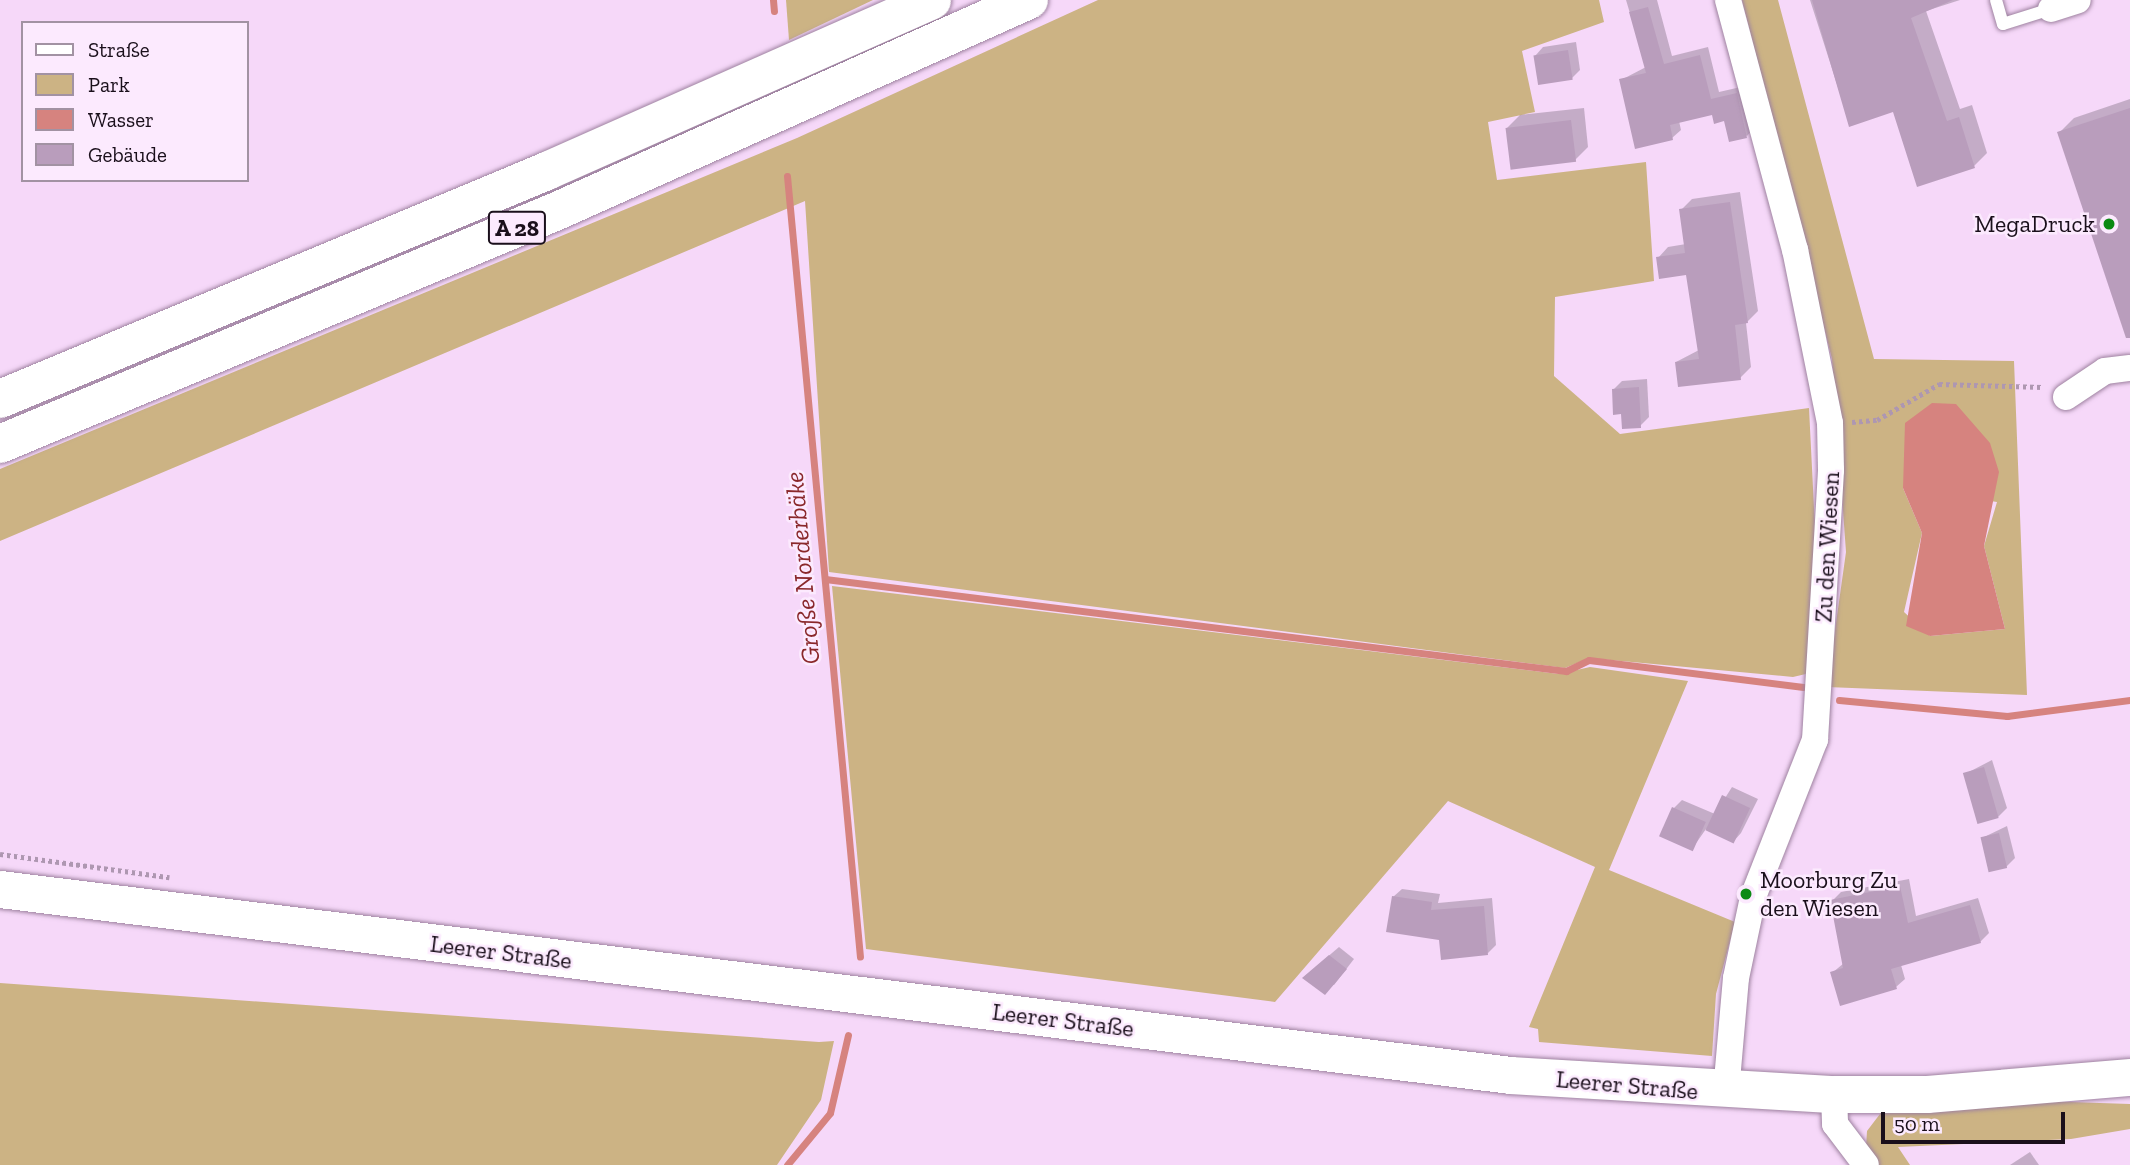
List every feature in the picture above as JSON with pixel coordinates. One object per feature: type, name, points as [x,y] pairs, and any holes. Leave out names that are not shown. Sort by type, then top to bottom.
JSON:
[{"type":"highway","name":"A 28","points":[[0,399],[547,172],[932,0]]},
{"type":"highway","name":"A 28","points":[[0,444],[556,211],[1029,0]]},
{"type":"main road","name":"Leerer Straße","points":[[0,889],[1510,1075],[1726,1092],[1835,1094],[1927,1094],[2130,1077]]},
{"type":"street","name":"Zu den Wiesen","points":[[1726,1092],[1733,1002],[1753,897],[1815,740],[1828,566],[1830,424],[1795,250],[1728,0]]},
{"type":"street","points":[[2051,9],[2078,0]]},
{"type":"street","points":[[2066,397],[2105,371],[2130,368]]},
{"type":"street","points":[[1835,1094],[1835,1124],[1866,1165]]},
{"type":"lane","points":[[1996,0],[2003,24],[2051,9]]},
{"type":"path","points":[[1830,424],[1877,420],[1939,384],[2045,387],[2066,397]]},
{"type":"green space","points":[[786,0],[873,0],[789,40]]},
{"type":"green space","points":[[1098,0],[1599,0],[1604,22],[1522,51],[1535,112],[1488,122],[1497,180],[1646,162],[1654,281],[1555,297],[1554,376],[1620,434],[1809,408],[1816,548],[1810,673],[1793,677],[1589,658],[1565,668],[829,572],[805,201],[0,541],[0,469],[797,138]]},
{"type":"green space","points":[[1742,0],[1778,0],[1874,359],[2014,361],[2027,695],[1827,687],[1846,552],[1832,359]],"holes":[[[1903,488],[1997,502],[1984,546],[2005,629],[1930,636],[1904,612],[1922,533]]]},
{"type":"green space","points":[[832,586],[1559,674],[1590,667],[1688,681],[1609,870],[1735,922],[1716,994],[1712,1056],[1539,1042],[1538,1029],[1529,1027],[1595,867],[1448,801],[1275,1002],[866,949]]},
{"type":"green space","points":[[0,983],[834,1041],[821,1100],[777,1165],[0,1165]]},
{"type":"green space","points":[[2041,1101],[2130,1104],[2130,1129],[2071,1139],[1898,1147],[1910,1165],[1878,1165],[1866,1147],[1867,1131],[1883,1110]]},
{"type":"water","points":[[1932,403],[1956,404],[1990,443],[1999,472],[1984,546],[2005,629],[1930,636],[1906,626],[1922,533],[1903,488],[1905,423]]},
{"type":"building","points":[[1812,0],[1953,0],[1911,18],[1947,121],[1959,117],[1975,168],[1917,187],[1893,112],[1849,127]]},
{"type":"building","points":[[1648,7],[1664,64],[1700,55],[1711,99],[1737,93],[1747,138],[1729,142],[1724,121],[1714,124],[1712,115],[1670,125],[1673,140],[1635,149],[1619,79],[1646,73],[1629,12]]},
{"type":"building","points":[[1568,50],[1573,80],[1538,85],[1533,55]]},
{"type":"building","name":"MegaDruck","points":[[2130,108],[2130,338],[2126,338],[2057,132]]},
{"type":"building","points":[[1571,120],[1576,162],[1511,170],[1505,128]]},
{"type":"building","points":[[1730,202],[1748,323],[1735,325],[1741,380],[1678,387],[1675,362],[1699,359],[1686,275],[1659,279],[1656,257],[1685,253],[1679,209]]},
{"type":"building","points":[[1639,387],[1641,428],[1622,429],[1621,414],[1613,415],[1612,389]]},
{"type":"building","points":[[1984,767],[1999,818],[1977,824],[1963,773]]},
{"type":"building","points":[[1722,795],[1750,808],[1734,843],[1706,830]]},
{"type":"building","points":[[1672,807],[1706,822],[1693,851],[1659,836]]},
{"type":"building","points":[[1999,833],[2007,868],[1989,872],[1980,837]]},
{"type":"building","points":[[1900,886],[1908,923],[1970,905],[1981,943],[1891,969],[1897,989],[1840,1006],[1830,972],[1843,968],[1830,900]]},
{"type":"building","points":[[1392,896],[1432,902],[1431,910],[1484,906],[1488,955],[1441,960],[1439,940],[1386,932]]},
{"type":"building","points":[[1329,955],[1347,969],[1325,995],[1302,978]]},
{"type":"waterway","name":"Große Norderbäke","points":[[773,0],[774,11]]},
{"type":"waterway","name":"Große Norderbäke","points":[[787,176],[860,957]]},
{"type":"waterway","points":[[825,579],[1566,671],[1589,660],[1803,687]]},
{"type":"waterway","points":[[1839,700],[2007,716],[2130,700]]},
{"type":"waterway","name":"Große Norderbäke","points":[[787,1165],[830,1113],[848,1035]]},
{"type":"place","name":"MegaDruck","points":[[2109,224]]},
{"type":"place","name":"Moorburg Zu den Wiesen","points":[[1746,894]]}]
